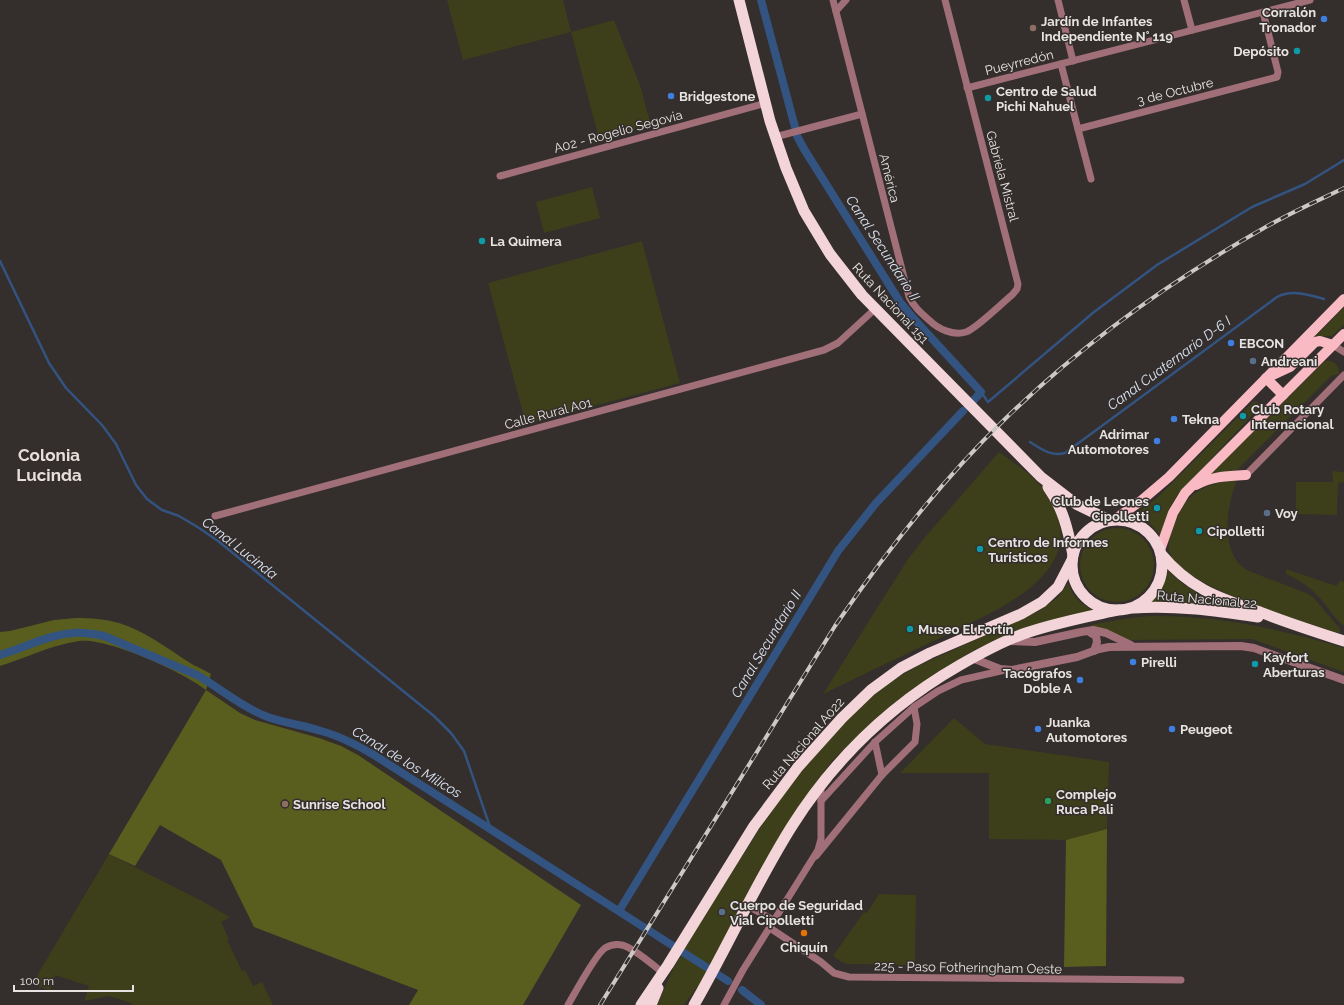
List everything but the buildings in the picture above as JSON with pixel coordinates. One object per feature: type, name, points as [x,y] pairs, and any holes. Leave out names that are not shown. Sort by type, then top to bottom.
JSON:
[{"type":"highway","name":"Ruta Nacional 151","points":[[739,0],[775,137],[792,183],[815,230],[840,267],[875,309],[1041,477],[1076,504],[1112,520]]},
{"type":"highway","name":"Ruta Nacional 151","points":[[1041,477],[1061,508],[1066,523],[1072,558]]},
{"type":"highway","points":[[694,1003],[782,843],[801,812],[821,784],[858,742],[887,715],[935,680],[972,658],[1007,641],[1035,630],[1122,609],[1141,603],[1148,598],[1160,578],[1162,570],[1161,552],[1152,536],[1142,527],[1131,522],[1112,520],[1098,524],[1084,534],[1077,544],[1072,558],[1074,577],[1077,585],[1084,595],[1094,603],[1101,607],[1122,609]]},
{"type":"highway","name":"Ruta Nacional 22","points":[[1161,552],[1184,577],[1204,591],[1224,600],[1344,641]]},
{"type":"highway","name":"Ruta Nacional A022","points":[[641,1005],[666,969],[747,837],[768,807],[813,749],[856,704],[883,681],[915,660],[1021,614],[1042,602],[1058,587],[1072,558]]},
{"type":"highway","name":"Ruta Nacional 22","points":[[1122,609],[1152,607],[1199,609],[1284,621]]},
{"type":"highway","points":[[652,1005],[666,969]]},
{"type":"main road","points":[[1112,520],[1142,500],[1164,481],[1344,299]]},
{"type":"main road","points":[[1161,552],[1173,513],[1185,493],[1344,334]]},
{"type":"main road","points":[[1266,378],[1290,367],[1315,342],[1323,341],[1333,345]]},
{"type":"main road","points":[[1266,378],[1283,394]]},
{"type":"main road","points":[[1185,493],[1200,483],[1212,478],[1246,475]]},
{"type":"street","name":"América","points":[[833,0],[909,297],[915,307],[936,326],[948,332],[962,333]]},
{"type":"street","points":[[836,11],[846,0]]},
{"type":"street","name":"Gabriela Mistral","points":[[945,0],[1018,284],[1012,295],[971,329],[962,333]]},
{"type":"street","points":[[1058,0],[1073,60]]},
{"type":"street","points":[[1184,0],[1192,30]]},
{"type":"street","name":"Pueyrredón","points":[[967,88],[1310,0]]},
{"type":"street","name":"3 de Octubre","points":[[1078,129],[1266,81],[1278,76],[1263,12]]},
{"type":"street","points":[[1061,64],[1091,179]]},
{"type":"street","name":"A02 - Rogelio Segovia","points":[[500,176],[766,103]]},
{"type":"street","points":[[775,137],[862,114]]},
{"type":"street","name":"Calle Rural A01","points":[[215,516],[824,350],[838,343],[875,309]]},
{"type":"street","points":[[1333,345],[1344,352]]},
{"type":"street","points":[[1246,475],[1344,375]]},
{"type":"street","points":[[1007,641],[1035,642],[1087,630],[1099,631],[1133,646]]},
{"type":"street","points":[[1087,630],[1096,636],[1097,642],[1094,651]]},
{"type":"street","points":[[821,801],[875,742],[914,707],[938,691],[961,680],[1005,670],[1018,669],[1077,657],[1110,647],[1248,646],[1344,680]]},
{"type":"street","points":[[972,658],[1005,670]]},
{"type":"street","points":[[724,1005],[743,970],[816,856],[882,775],[915,742],[917,724],[914,707]]},
{"type":"street","points":[[875,742],[882,775]]},
{"type":"street","points":[[816,856],[821,838],[821,784]]},
{"type":"street","points":[[748,906],[775,921]]},
{"type":"street","name":"225 - Paso Fotheringham Oeste","points":[[770,928],[821,962],[834,973],[848,977],[1180,980]]},
{"type":"street","points":[[568,1005],[597,957],[608,946],[619,945],[627,947],[666,969]]},
{"type":"green space","points":[[447,0],[563,0],[571,32],[463,60]]},
{"type":"green space","points":[[614,20],[640,85],[651,125],[599,139],[571,32]]},
{"type":"green space","points":[[592,187],[600,218],[544,233],[536,202]]},
{"type":"green space","points":[[642,241],[680,383],[526,424],[488,283]]},
{"type":"green space","points":[[1344,307],[1344,324],[1332,336],[1321,336],[1312,340]]},
{"type":"green space","points":[[1325,361],[1331,361],[1335,364],[1338,368],[1339,374],[1331,376],[1237,470],[1208,476]]},
{"type":"green space","points":[[1256,401],[1260,404],[1258,409],[1177,495],[1169,510],[1161,537],[1148,522],[1131,514],[1142,509],[1157,498],[1253,402]]},
{"type":"green space","points":[[999,452],[1042,487],[1050,498],[1057,515],[1061,538],[1055,558],[1043,576],[1025,592],[983,617],[823,694],[908,559]]},
{"type":"green space","points":[[1332,471],[1344,472],[1344,482],[1338,483],[1337,515],[1296,514],[1296,482],[1333,482]]},
{"type":"green space","points":[[1235,480],[1236,482],[1229,510],[1228,533],[1233,555],[1238,563],[1249,571],[1313,597],[1340,629],[1340,633],[1273,612],[1220,591],[1180,567],[1170,554],[1169,542],[1173,526],[1184,504],[1202,489],[1210,485]]},
{"type":"green space","points":[[1110,528],[1124,528],[1138,534],[1148,544],[1154,558],[1152,579],[1148,586],[1138,596],[1124,602],[1110,602],[1096,596],[1086,586],[1080,572],[1080,558],[1086,544],[1096,534]]},
{"type":"green space","points":[[1286,569],[1336,586],[1341,580],[1344,582],[1344,626],[1337,620],[1312,590],[1300,581],[1286,574]]},
{"type":"green space","points":[[1168,570],[1193,591],[1244,611],[1150,603],[1161,589]]},
{"type":"green space","points":[[1068,583],[1078,600],[1095,611],[998,639],[976,649],[937,672],[891,705],[832,761],[803,800],[703,979],[684,1005],[657,1005],[673,969],[701,921],[764,822],[791,784],[853,712],[885,685],[918,666],[1039,611],[1058,597]]},
{"type":"green space","points":[[1150,616],[1200,618],[1248,624],[1344,648],[1344,672],[1252,639],[1127,640],[1090,625]]},
{"type":"green space","points":[[76,618],[98,619],[119,623],[146,635],[190,663],[211,674],[206,690],[181,674],[144,657],[107,644],[91,641],[79,641],[58,645],[0,666],[0,632],[54,620]]},
{"type":"green space","name":"Sunrise School","points":[[206,690],[240,713],[255,720],[319,738],[341,746],[358,755],[581,905],[523,1005],[409,1005],[418,990],[254,927],[221,860],[160,825],[135,866],[109,854]]},
{"type":"green space","name":"Complejo Ruca Pali","points":[[954,718],[985,744],[1109,762],[1107,829],[1066,840],[989,839],[989,773],[900,773]]},
{"type":"green space","points":[[1107,829],[1106,966],[1064,967],[1066,840]]},
{"type":"green space","points":[[109,854],[202,901],[228,916],[229,918],[221,922],[229,939],[227,940],[242,971],[245,970],[253,986],[262,982],[273,1005],[132,1005],[131,1003],[109,996],[84,1001],[89,986],[55,975],[50,990],[32,984]]},
{"type":"green space","points":[[879,894],[916,895],[915,965],[848,964],[833,956],[864,912],[867,913]]},
{"type":"waterway","name":"Canal Secundario II","points":[[761,0],[795,127]]},
{"type":"waterway","name":"Canal Secundario II","points":[[797,136],[900,302],[981,392],[973,401]]},
{"type":"waterway","points":[[981,392],[988,402],[1094,312],[1157,265],[1252,207],[1305,184],[1344,160]]},
{"type":"waterway","name":"Canal Lucinda","points":[[0,261],[49,363],[66,388],[102,425],[116,444],[136,485],[147,499],[162,510],[179,516],[218,541],[434,716],[451,733],[464,751],[491,830]]},
{"type":"waterway","name":"Canal Cuaternario D-6 I","points":[[1030,442],[1042,450],[1051,453],[1065,453],[1277,297],[1289,293],[1295,293],[1306,294],[1324,299]]},
{"type":"waterway","name":"Canal Secundario II","points":[[619,911],[838,551],[876,503],[963,411]]},
{"type":"waterway","name":"Canal de los Milicos","points":[[0,655],[63,634],[81,633],[104,636],[197,675],[247,707],[265,716],[342,738],[374,755],[728,981]]},
{"type":"waterway","name":"Canal de los Milicos","points":[[742,990],[761,1005]]},
{"type":"railway","points":[[600,1005],[835,626],[914,519],[958,468],[1004,420],[1064,366],[1095,340],[1161,292],[1264,228],[1344,188]]},
{"type":"place","name":"Corralón Tronador","points":[[1324,19]]},
{"type":"place","name":"Jardín de Infantes Independiente N° 119","points":[[1033,28]]},
{"type":"place","name":"Depósito","points":[[1297,51]]},
{"type":"place","name":"Bridgestone","points":[[671,96]]},
{"type":"place","name":"Centro de Salud Pichi Nahuel","points":[[988,98]]},
{"type":"place","name":"La Quimera","points":[[482,241]]},
{"type":"place","name":"EBCON","points":[[1231,343]]},
{"type":"place","name":"Andreani","points":[[1253,361]]},
{"type":"place","name":"Club Rotary Internacional","points":[[1243,416]]},
{"type":"place","name":"Tekna","points":[[1174,419]]},
{"type":"place","name":"Adrimar Automotores","points":[[1157,441]]},
{"type":"place","name":"Club de Leones Cipolletti","points":[[1157,508]]},
{"type":"place","name":"Voy","points":[[1267,513]]},
{"type":"place","name":"Cipolletti","points":[[1199,531]]},
{"type":"place","name":"Centro de Informes Turísticos","points":[[980,549]]},
{"type":"place","name":"Museo El Fortín","points":[[910,629]]},
{"type":"place","name":"Pirelli","points":[[1133,662]]},
{"type":"place","name":"Kayfort Aberturas","points":[[1255,664]]},
{"type":"place","name":"Tacógrafos Doble A","points":[[1080,680]]},
{"type":"place","name":"Juanka Automotores","points":[[1038,729]]},
{"type":"place","name":"Peugeot","points":[[1172,729]]},
{"type":"place","name":"Complejo Ruca Pali","points":[[1048,801]]},
{"type":"place","name":"Sunrise School","points":[[285,804]]},
{"type":"place","name":"Cuerpo de Seguridad Vial Cipolletti","points":[[722,912]]},
{"type":"place","name":"Chiquín","points":[[804,933]]},
{"type":"district","name":"Colonia Lucinda","points":[[49,465]]}]
